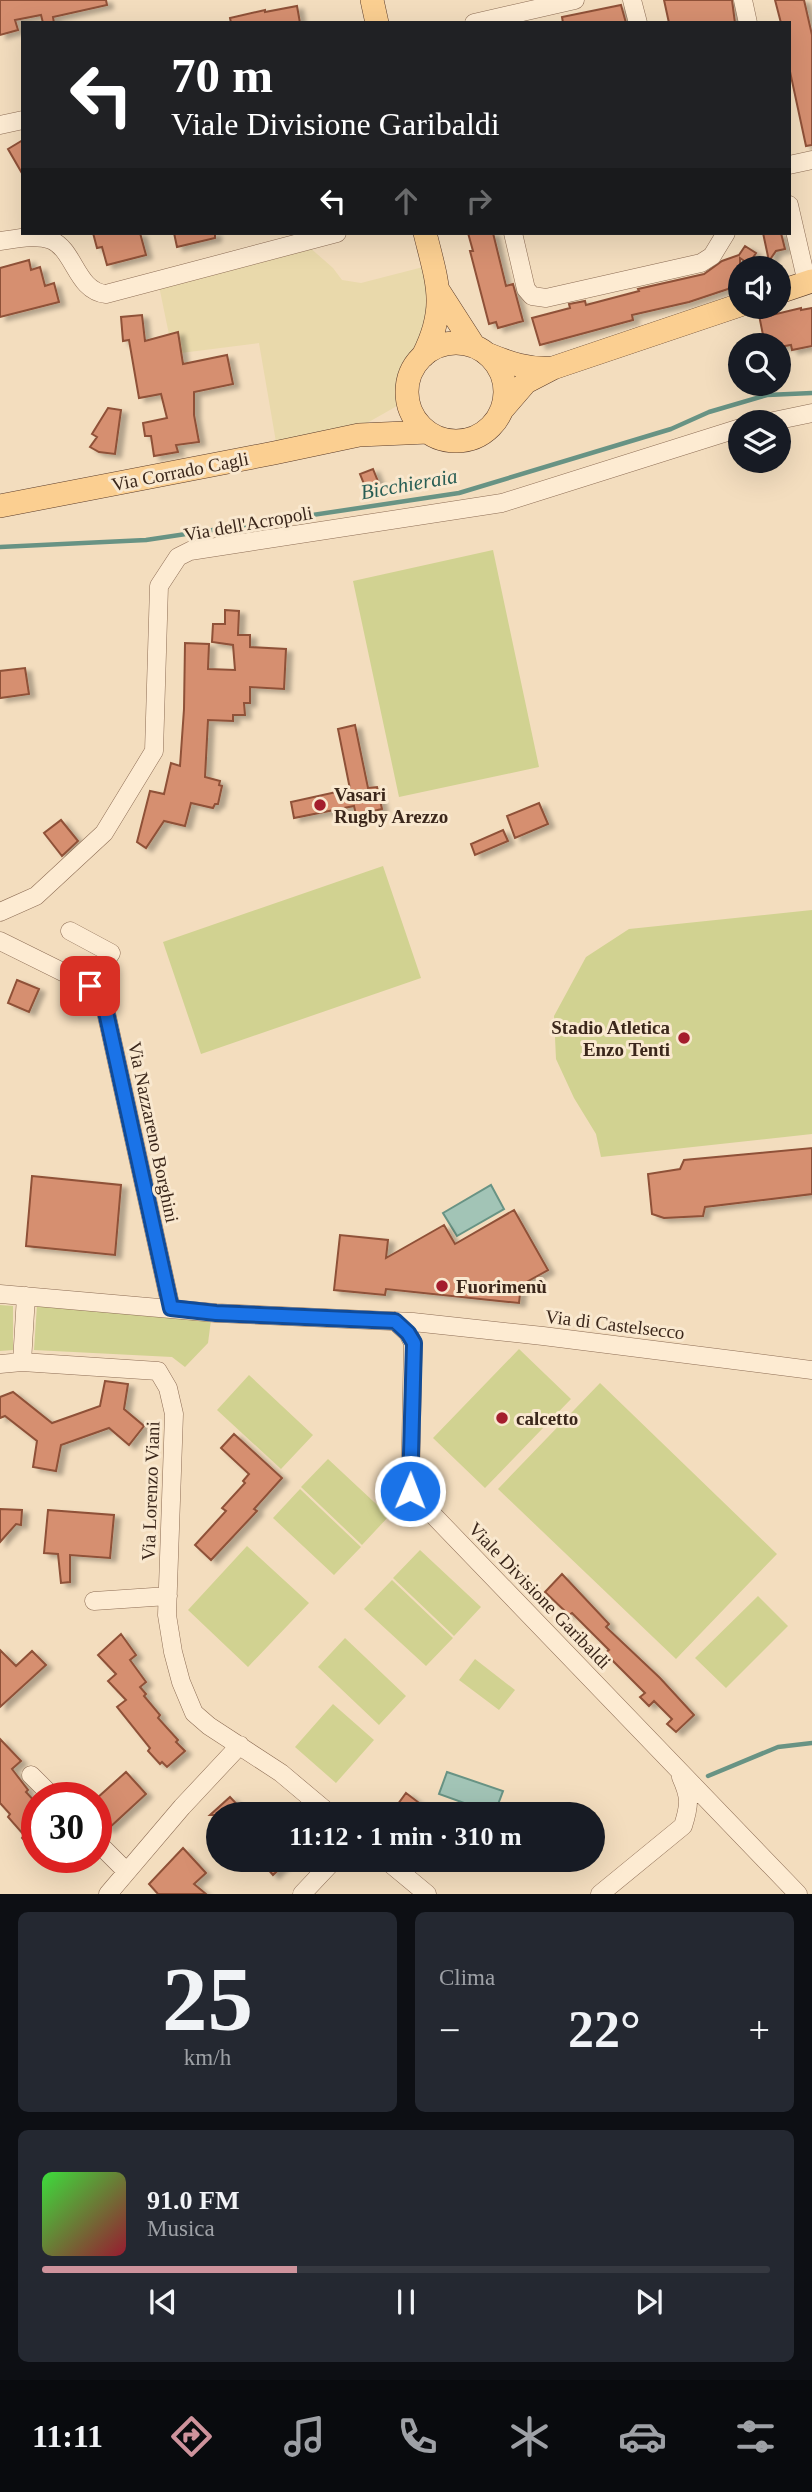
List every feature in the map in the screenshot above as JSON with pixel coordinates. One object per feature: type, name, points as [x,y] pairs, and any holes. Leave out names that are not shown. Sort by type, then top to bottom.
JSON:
[{"type":"main road","points":[[372,0],[377,21]]},
{"type":"main road","points":[[423,356],[438,318],[439,290],[425,235]]},
{"type":"main road","points":[[791,288],[809,282]]},
{"type":"main road","points":[[439,290],[480,350],[498,366],[504,381],[505,397],[500,412]]},
{"type":"main road","points":[[553,368],[537,370],[510,364],[460,343],[447,344],[434,348],[415,365],[409,377],[408,403],[419,424],[428,432],[455,441],[469,439],[493,424],[526,382],[553,368],[728,309]]},
{"type":"main road","name":"Via Corrado Cagli","points":[[359,435],[408,403]]},
{"type":"main road","name":"Via Corrado Cagli","points":[[0,506],[359,435],[428,432]]},
{"type":"street","points":[[483,21],[575,0]]},
{"type":"street","points":[[632,0],[637,21]]},
{"type":"street","points":[[743,0],[748,21]]},
{"type":"street","points":[[0,124],[21,120]]},
{"type":"street","points":[[791,165],[812,160]]},
{"type":"street","points":[[791,213],[809,282]]},
{"type":"street","points":[[0,241],[40,238],[54,241],[86,285],[106,294],[329,235]]},
{"type":"street","points":[[513,235],[526,289],[532,296],[546,298],[701,263],[712,256],[725,235]]},
{"type":"street","points":[[791,417],[812,413]]},
{"type":"street","name":"Via dell'Acropoli","points":[[0,912],[36,896],[104,833],[154,751],[159,586],[178,557],[190,551],[502,503],[728,432]]},
{"type":"street","points":[[0,941],[92,987],[111,953],[70,931]]},
{"type":"street","name":"Via Nazzareno Borghini","points":[[92,987],[106,1012],[171,1308]]},
{"type":"street","points":[[0,1294],[216,1313],[395,1321],[414,1343],[425,1331],[443,1325]]},
{"type":"street","points":[[0,1364],[22,1362],[26,1296]]},
{"type":"street","name":"Via di Castelsecco","points":[[395,1321],[543,1336],[812,1370]]},
{"type":"street","name":"Viale Divisione Garibaldi","points":[[414,1343],[410,1491],[798,1894]]},
{"type":"street","name":"Via Lorenzo Viani","points":[[22,1362],[137,1367],[158,1371],[168,1388],[174,1414],[167,1615],[181,1682],[194,1713],[209,1726],[281,1773],[316,1802]]},
{"type":"street","points":[[94,1601],[168,1596]]},
{"type":"street","points":[[108,1894],[240,1745]]},
{"type":"street","points":[[600,1894],[683,1826],[688,1811],[689,1794],[674,1764]]},
{"type":"street","points":[[31,1775],[38,1782]]},
{"type":"street","points":[[112,1857],[126,1871]]},
{"type":"street","points":[[302,1894],[323,1872]]},
{"type":"street","points":[[400,1872],[427,1894]]},
{"type":"shaded area","points":[[308,246],[333,268],[342,280],[361,283],[427,266],[433,292],[425,341],[412,353],[397,406],[367,423],[276,442],[259,343],[173,354],[159,286]]},
{"type":"shaded area","points":[[491,1185],[504,1209],[457,1236],[443,1213]]},
{"type":"shaded area","points":[[447,1772],[503,1791],[499,1802],[461,1802],[439,1794]]},
{"type":"green space","points":[[493,550],[539,767],[399,797],[353,581]]},
{"type":"green space","points":[[383,866],[421,978],[201,1054],[163,942]]},
{"type":"green space","name":"Stadio Atletica Enzo Tenti","points":[[812,910],[812,1134],[601,1157],[596,1134],[574,1098],[556,1059],[554,1016],[586,957],[629,929]]},
{"type":"green space","points":[[0,1305],[13,1306],[13,1350],[0,1351]]},
{"type":"green space","points":[[37,1305],[211,1320],[208,1343],[185,1367],[172,1357],[34,1350]]},
{"type":"green space","name":"calcetto","points":[[519,1349],[571,1399],[485,1488],[433,1438]]},
{"type":"green space","points":[[249,1375],[313,1435],[281,1469],[217,1410]]},
{"type":"green space","points":[[600,1383],[777,1554],[676,1659],[498,1489]]},
{"type":"green space","points":[[328,1459],[389,1516],[362,1545],[301,1487]]},
{"type":"green space","points":[[300,1489],[361,1547],[334,1575],[273,1518]]},
{"type":"green space","points":[[247,1546],[309,1603],[248,1667],[188,1610]]},
{"type":"green space","points":[[420,1550],[481,1607],[454,1636],[393,1578]]},
{"type":"green space","points":[[392,1580],[453,1638],[426,1666],[364,1609]]},
{"type":"green space","points":[[758,1596],[788,1626],[726,1688],[695,1658]]},
{"type":"green space","points":[[345,1638],[406,1696],[379,1725],[318,1667]]},
{"type":"green space","points":[[475,1659],[515,1690],[499,1710],[459,1680]]},
{"type":"green space","points":[[333,1704],[374,1740],[336,1783],[295,1747]]},
{"type":"building","points":[[0,0],[106,0],[107,5],[53,17],[54,21],[42,21],[41,15],[15,20],[18,30],[0,35]]},
{"type":"building","points":[[664,0],[732,0],[735,21],[669,21]]},
{"type":"building","points":[[775,0],[804,0],[812,35],[812,145],[806,146],[791,76],[791,21],[780,21]]},
{"type":"building","points":[[621,5],[625,21],[563,21],[562,17]]},
{"type":"building","points":[[297,6],[300,21],[231,21],[230,18]]},
{"type":"building","points":[[21,141],[21,172],[8,149]]},
{"type":"building","points":[[94,235],[141,235],[146,255],[107,265],[102,247],[97,248]]},
{"type":"building","points":[[174,235],[215,235],[215,238],[177,247]]},
{"type":"building","points":[[469,235],[493,235],[506,286],[513,284],[523,321],[498,328],[496,322],[489,324],[470,251],[473,251]]},
{"type":"building","points":[[763,235],[782,235],[785,249],[776,251],[772,256],[768,256]]},
{"type":"building","points":[[745,246],[756,253],[754,256],[736,256]]},
{"type":"building","points":[[728,259],[728,289],[689,302],[632,315],[633,320],[540,345],[532,318],[570,308],[569,304],[585,301],[586,305],[639,291],[638,289],[704,274]]},
{"type":"building","points":[[29,260],[31,270],[40,267],[45,286],[54,283],[59,302],[0,317],[0,268]]},
{"type":"building","points":[[812,308],[812,346],[792,350],[791,333],[763,333],[760,319],[791,319],[791,310]]},
{"type":"building","points":[[142,315],[145,341],[178,332],[183,364],[227,355],[233,384],[194,392],[194,415],[199,442],[176,445],[178,452],[154,456],[151,436],[145,436],[143,423],[167,418],[161,394],[139,398],[129,340],[123,341],[121,317]]},
{"type":"building","points":[[108,408],[121,410],[115,454],[99,452],[90,447],[97,437],[92,434]]},
{"type":"building","points":[[373,469],[379,484],[366,489],[360,474]]},
{"type":"building","points":[[225,610],[239,611],[238,635],[250,635],[250,647],[286,649],[284,689],[250,687],[250,703],[244,703],[245,715],[233,715],[233,721],[208,720],[205,777],[220,781],[219,785],[222,786],[218,804],[213,808],[191,803],[185,826],[164,821],[146,848],[137,842],[150,791],[164,794],[171,763],[180,766],[185,643],[209,644],[208,669],[235,670],[233,645],[212,642],[213,624],[225,624]]},
{"type":"building","points":[[25,668],[29,694],[0,698],[0,671]]},
{"type":"building","points":[[355,725],[368,788],[377,787],[382,809],[356,815],[354,806],[294,818],[291,802],[350,789],[338,729]]},
{"type":"building","points":[[539,803],[548,824],[515,838],[507,816]]},
{"type":"building","points":[[61,820],[78,841],[62,856],[44,833]]},
{"type":"building","points":[[503,830],[508,841],[475,855],[471,844]]},
{"type":"building","points":[[17,980],[39,989],[29,1012],[8,1003]]},
{"type":"building","points":[[812,1148],[812,1194],[705,1207],[703,1216],[664,1218],[652,1214],[648,1174],[680,1169],[684,1160]]},
{"type":"building","points":[[32,1176],[121,1185],[115,1255],[26,1246]]},
{"type":"building","points":[[514,1210],[548,1270],[521,1285],[519,1303],[386,1289],[385,1295],[334,1290],[340,1235],[388,1240],[386,1258],[444,1225],[455,1244]]},
{"type":"building","points":[[105,1381],[128,1384],[124,1409],[144,1426],[129,1445],[109,1428],[61,1445],[56,1471],[33,1467],[37,1441],[5,1416],[0,1418],[0,1397],[13,1392],[52,1423],[100,1406]]},
{"type":"building","points":[[234,1434],[282,1478],[254,1509],[257,1511],[211,1560],[195,1545],[226,1511],[222,1508],[245,1483],[243,1481],[249,1474],[221,1448]]},
{"type":"building","points":[[0,1509],[22,1510],[21,1525],[16,1524],[0,1542]]},
{"type":"building","points":[[48,1510],[114,1515],[110,1558],[70,1555],[70,1582],[61,1583],[58,1554],[44,1553]]},
{"type":"building","points":[[562,1574],[609,1624],[606,1627],[660,1678],[694,1715],[676,1732],[667,1724],[672,1719],[654,1701],[649,1706],[640,1697],[645,1693],[605,1653],[609,1650],[572,1613],[569,1615],[545,1592]]},
{"type":"building","points":[[121,1634],[136,1655],[130,1660],[146,1682],[140,1687],[146,1694],[144,1696],[185,1751],[167,1767],[162,1762],[160,1764],[148,1751],[150,1748],[117,1707],[126,1700],[108,1681],[116,1674],[98,1655]]},
{"type":"building","points":[[0,1650],[16,1666],[32,1651],[46,1665],[0,1707]]},
{"type":"building","points":[[0,1739],[21,1761],[12,1769],[22,1782],[21,1832],[0,1803]]},
{"type":"building","points":[[126,1772],[146,1794],[112,1825],[112,1785]]},
{"type":"building","points":[[406,1793],[418,1802],[399,1802]]},
{"type":"building","points":[[183,1848],[206,1873],[194,1884],[206,1894],[158,1894],[149,1884]]},
{"type":"waterway","name":"Bicchieraia","points":[[0,547],[146,540],[459,493],[671,429],[709,412],[767,395],[812,393]]},
{"type":"waterway","points":[[708,1776],[778,1747],[812,1743]]},
{"type":"place","name":"Vasari Rugby Arezzo","points":[[320,805]]},
{"type":"place","name":"Stadio Atletica Enzo Tenti","points":[[684,1038]]},
{"type":"place","name":"Fuorimenù","points":[[442,1286]]},
{"type":"place","name":"calcetto","points":[[502,1418]]},
{"type":"route","points":[[90,986],[101,999],[106,1012],[171,1308],[216,1313],[395,1321],[414,1343],[410,1491]]}]
